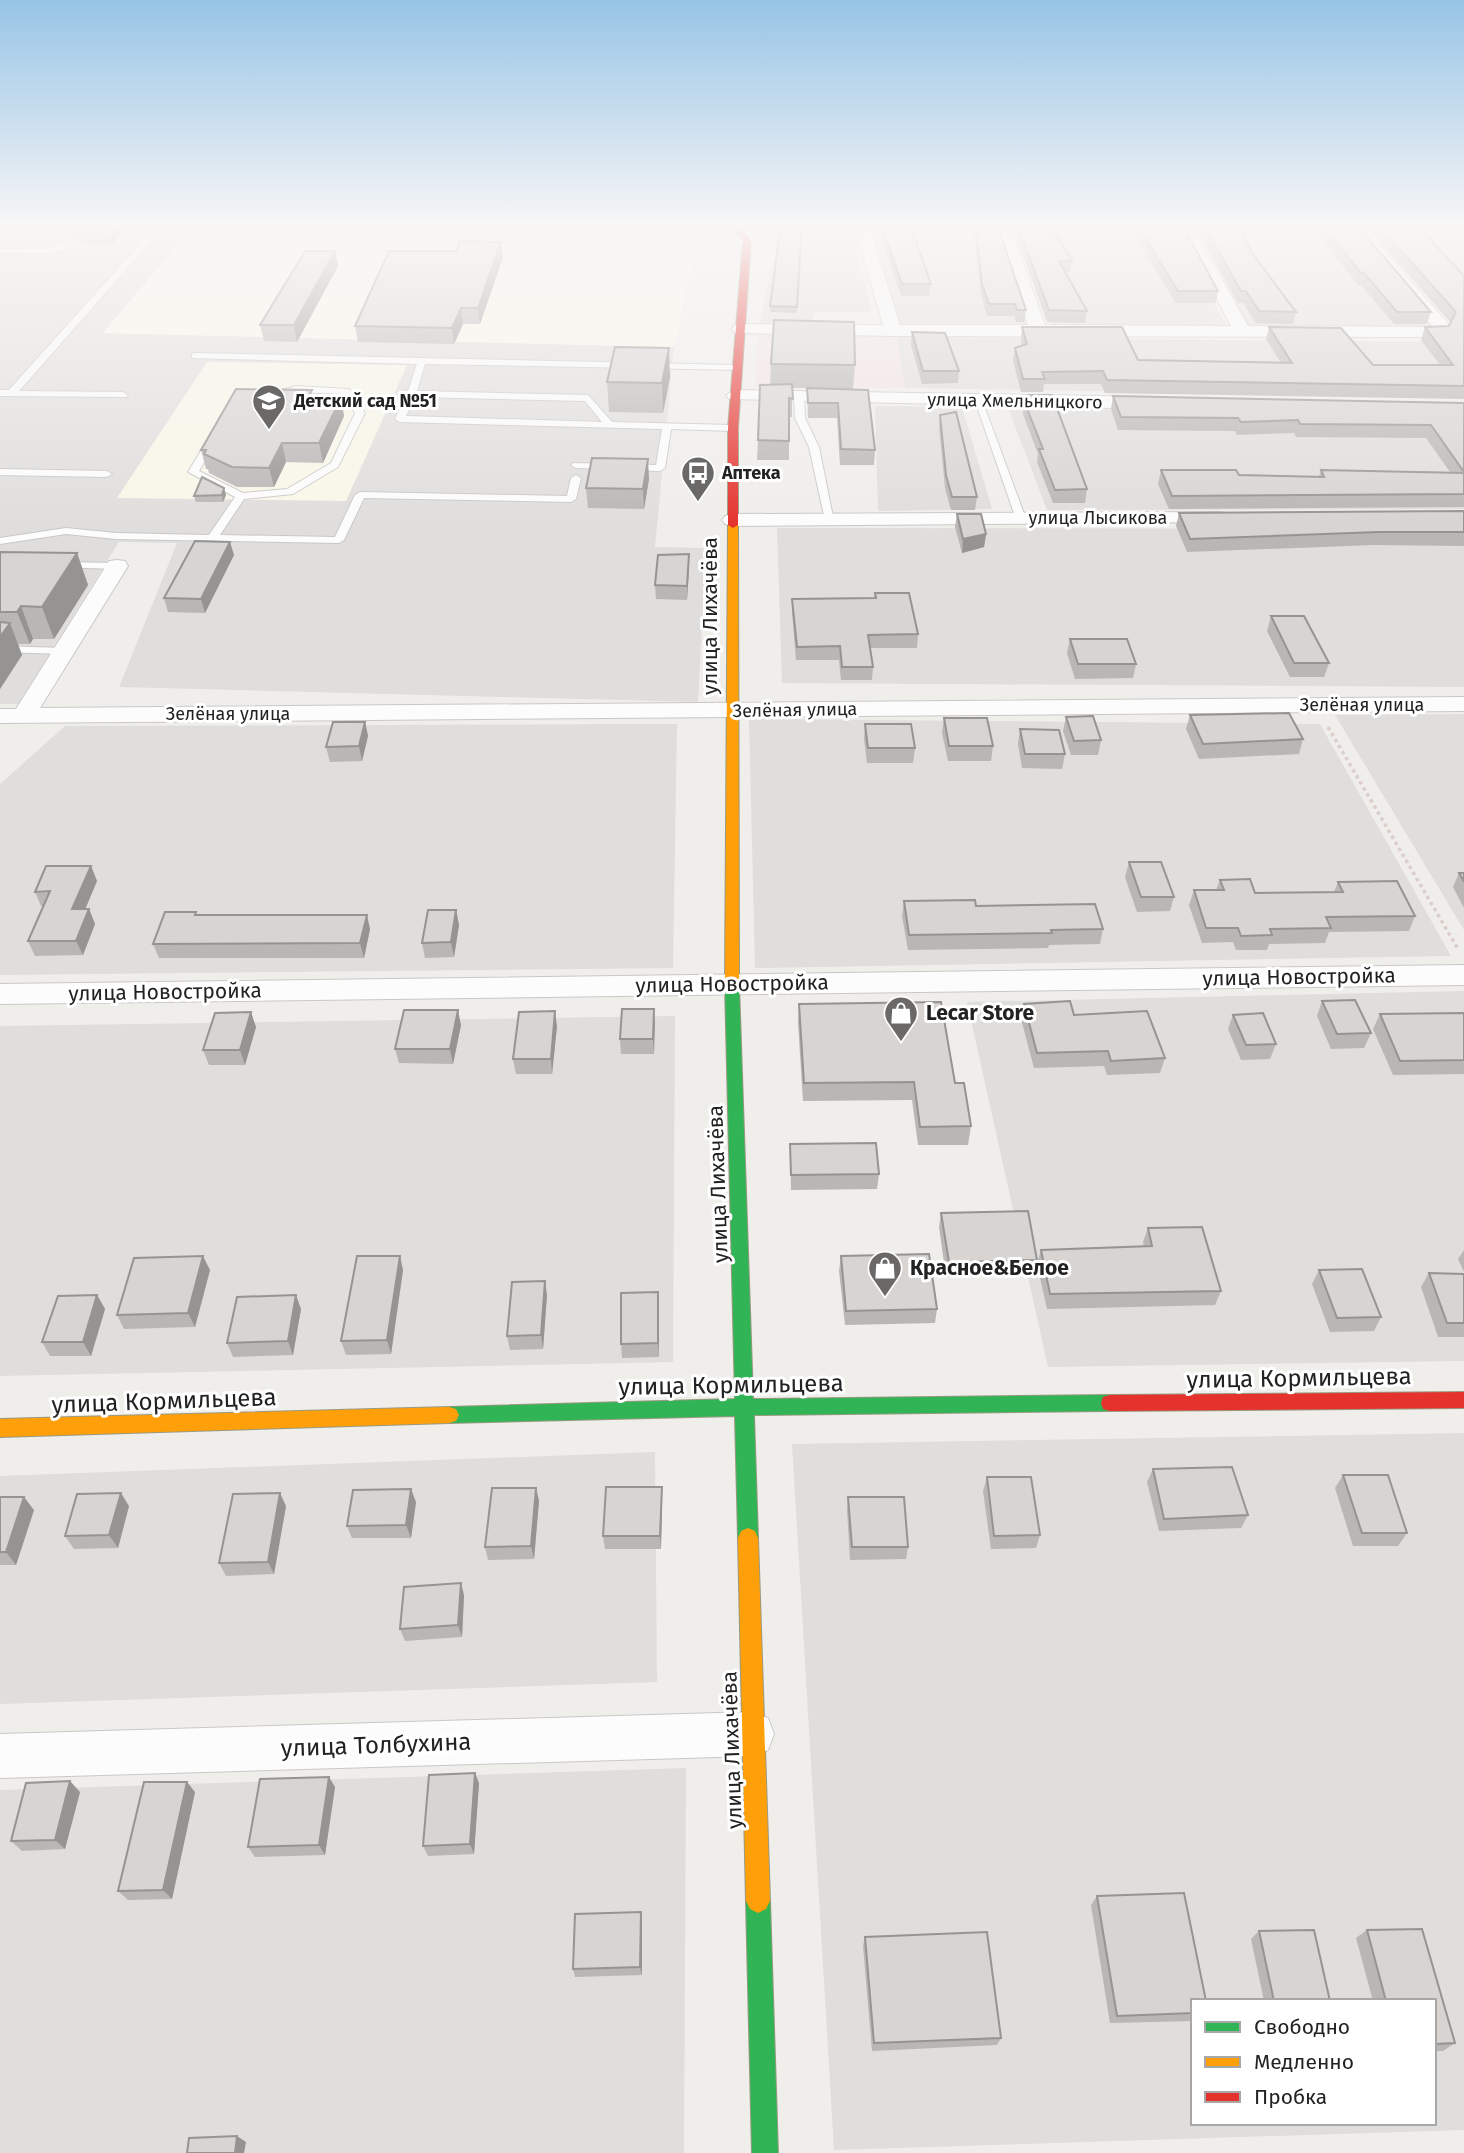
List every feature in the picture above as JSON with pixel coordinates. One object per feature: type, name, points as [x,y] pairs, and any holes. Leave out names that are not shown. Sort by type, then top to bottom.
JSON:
[{"type":"main road","name":"улица Лихачёва","points":[[740,324],[733,428],[732,985],[765,2153]]},
{"type":"main road","name":"улица Кормильцева","points":[[0,1428],[746,1407],[1464,1400]]},
{"type":"street","points":[[891,324],[893,331]]},
{"type":"street","points":[[1036,324],[1038,330]]},
{"type":"street","points":[[1239,324],[1243,332]]},
{"type":"street","points":[[740,329],[1439,332],[1441,324]]},
{"type":"street","name":"улица Хмельницкого","points":[[735,395],[1172,403]]},
{"type":"street","name":"улица Лысикова","points":[[732,520],[1242,517]]},
{"type":"street","points":[[11,716],[64,651],[117,566]]},
{"type":"street","name":"Зелёная улица","points":[[11,716],[1464,704]]},
{"type":"street","name":"улица Новостройка","points":[[0,994],[1464,975]]},
{"type":"street","name":"улица Толбухина","points":[[0,1756],[752,1734]]},
{"type":"lane","points":[[12,393],[73,324]]},
{"type":"lane","points":[[195,356],[736,368]]},
{"type":"lane","points":[[422,360],[412,394],[400,419],[733,428]]},
{"type":"lane","points":[[221,425],[193,472],[242,496],[289,492],[335,465],[360,413],[346,391],[296,389],[259,397]]},
{"type":"lane","points":[[0,393],[123,395]]},
{"type":"lane","points":[[412,394],[588,398],[609,424]]},
{"type":"lane","points":[[799,396],[800,418],[814,447],[830,520]]},
{"type":"lane","points":[[977,400],[1021,519]]},
{"type":"lane","points":[[576,465],[660,468],[667,426]]},
{"type":"lane","points":[[0,472],[107,474]]},
{"type":"lane","points":[[0,541],[66,531],[116,536],[339,540],[360,495],[571,499],[576,478]]},
{"type":"lane","points":[[213,537],[242,496]]},
{"type":"lane","points":[[50,564],[117,566]]},
{"type":"lane","points":[[0,649],[64,651]]},
{"type":"path","points":[[1315,705],[1464,960]]},
{"type":"shaded area","points":[[0,324],[111,324],[104,333],[674,347],[655,547],[706,548],[698,702],[119,687],[177,543],[119,542],[18,704],[0,704]]},
{"type":"shaded area","points":[[110,324],[679,324],[674,347],[103,333]]},
{"type":"shaded area","points":[[896,324],[1029,326],[897,327]]},
{"type":"shaded area","points":[[1093,324],[1226,324],[1227,326]]},
{"type":"shaded area","points":[[1244,324],[1424,324],[1429,331],[1247,329]]},
{"type":"shaded area","points":[[758,335],[897,337],[905,388],[755,387]]},
{"type":"shaded area","points":[[897,337],[1464,342],[1464,397],[905,388]]},
{"type":"shaded area","name":"Детский сад №51","points":[[207,362],[407,365],[346,501],[117,498]]},
{"type":"shaded area","points":[[875,406],[962,407],[992,509],[878,511]]},
{"type":"shaded area","points":[[1008,408],[1464,415],[1464,509],[1047,510]]},
{"type":"shaded area","points":[[777,528],[1464,529],[1464,687],[782,683]]},
{"type":"shaded area","points":[[1464,714],[1464,930],[1335,715]]},
{"type":"shaded area","points":[[749,719],[1320,724],[1451,956],[755,968]]},
{"type":"shaded area","points":[[677,724],[673,968],[0,975],[0,784],[65,726]]},
{"type":"shaded area","points":[[1464,991],[1464,1361],[1048,1367],[967,1002]]},
{"type":"shaded area","points":[[675,1016],[673,1362],[0,1376],[0,1026]]},
{"type":"shaded area","points":[[1464,1433],[1464,2130],[834,2150],[792,1444]]},
{"type":"shaded area","points":[[655,1452],[657,1682],[0,1704],[0,1476]]},
{"type":"shaded area","points":[[686,1768],[684,2153],[0,2153],[0,1790]]},
{"type":"building","points":[[356,324],[454,324],[452,328]]},
{"type":"building","points":[[774,324],[854,324],[855,365],[771,364]]},
{"type":"building","points":[[1464,324],[1464,386],[1107,380],[1103,371],[1042,372],[1045,379],[1023,379],[1015,348],[1027,344],[1022,327],[1122,327],[1138,360],[1292,363],[1269,327],[1341,328],[1373,365],[1453,365],[1425,327]]},
{"type":"building","points":[[912,332],[945,333],[959,371],[923,371]]},
{"type":"building","points":[[615,347],[669,348],[662,383],[607,382]]},
{"type":"building","points":[[792,384],[793,399],[789,398],[789,441],[758,440],[760,385]]},
{"type":"building","points":[[807,388],[868,390],[875,450],[841,449],[838,403],[808,403]]},
{"type":"building","points":[[236,389],[312,390],[308,397],[341,398],[319,443],[282,443],[269,468],[232,467],[204,454],[206,450],[201,450]]},
{"type":"building","points":[[1027,395],[1052,395],[1087,489],[1055,490],[1039,449],[1043,449],[1024,401],[1029,401]]},
{"type":"building","points":[[1113,396],[1464,403],[1464,472],[1431,425],[1300,424],[1298,420],[1241,422],[1238,418],[1121,417]]},
{"type":"building","points":[[956,412],[977,497],[952,497],[946,475],[940,415]]},
{"type":"building","points":[[592,458],[648,459],[643,489],[586,488]]},
{"type":"building","points":[[1161,470],[1236,470],[1239,475],[1324,477],[1321,470],[1464,473],[1464,494],[1172,496]]},
{"type":"building","points":[[202,477],[224,488],[222,495],[194,496]]},
{"type":"building","points":[[1464,511],[1464,532],[1378,532],[1190,539],[1179,513]]},
{"type":"building","points":[[957,514],[981,514],[986,534],[963,539]]},
{"type":"building","points":[[195,541],[230,542],[201,599],[164,598]]},
{"type":"building","points":[[0,552],[77,553],[42,607],[21,606],[17,612],[0,612]]},
{"type":"building","points":[[689,554],[687,586],[655,585],[658,555]]},
{"type":"building","points":[[875,593],[909,593],[918,634],[868,635],[873,667],[842,667],[840,646],[797,647],[792,599],[876,598]]},
{"type":"building","points":[[1271,616],[1304,616],[1329,663],[1294,663]]},
{"type":"building","points":[[0,622],[10,623],[0,637]]},
{"type":"building","points":[[1070,639],[1127,639],[1136,664],[1078,664]]},
{"type":"building","points":[[1289,713],[1303,739],[1203,744],[1190,715]]},
{"type":"building","points":[[1093,716],[1101,740],[1074,741],[1066,717]]},
{"type":"building","points":[[944,718],[987,718],[993,746],[949,746]]},
{"type":"building","points":[[333,722],[365,722],[359,746],[326,747]]},
{"type":"building","points":[[865,724],[911,724],[915,748],[868,748]]},
{"type":"building","points":[[1020,729],[1059,730],[1065,754],[1025,754]]},
{"type":"building","points":[[1129,862],[1161,862],[1174,897],[1141,897]]},
{"type":"building","points":[[46,866],[91,866],[72,909],[89,909],[76,941],[28,941],[50,891],[35,892]]},
{"type":"building","points":[[1250,879],[1255,893],[1343,892],[1338,882],[1397,881],[1415,916],[1326,917],[1331,928],[1270,929],[1272,935],[1241,936],[1238,928],[1206,928],[1194,890],[1224,890],[1220,880]]},
{"type":"building","points":[[975,900],[976,906],[1095,904],[1103,929],[1051,930],[1052,933],[909,935],[904,901]]},
{"type":"building","points":[[428,910],[456,910],[451,942],[422,943]]},
{"type":"building","points":[[165,912],[196,912],[195,915],[367,915],[360,943],[153,944]]},
{"type":"building","points":[[1355,1000],[1371,1033],[1337,1034],[1322,1001]]},
{"type":"building","points":[[1070,1001],[1074,1015],[1147,1011],[1165,1058],[1111,1061],[1108,1051],[1037,1053],[1024,1004]]},
{"type":"building","points":[[941,1002],[955,1083],[964,1083],[971,1126],[920,1127],[914,1082],[804,1083],[799,1004]]},
{"type":"building","points":[[622,1009],[654,1009],[653,1039],[620,1039]]},
{"type":"building","points":[[404,1010],[458,1010],[450,1049],[395,1049]]},
{"type":"building","points":[[555,1011],[551,1059],[513,1059],[519,1012]]},
{"type":"building","points":[[251,1012],[240,1050],[203,1050],[215,1013]]},
{"type":"building","points":[[1263,1013],[1276,1044],[1246,1045],[1233,1015]]},
{"type":"building","points":[[1464,1013],[1464,1060],[1400,1061],[1380,1014]]},
{"type":"building","points":[[876,1143],[879,1174],[791,1175],[790,1144]]},
{"type":"building","points":[[1028,1211],[1037,1260],[949,1262],[941,1213]]},
{"type":"building","points":[[1202,1227],[1221,1291],[1050,1294],[1041,1250],[1152,1246],[1148,1228]]},
{"type":"building","points":[[929,1254],[937,1309],[846,1311],[841,1256]]},
{"type":"building","points":[[203,1256],[188,1313],[117,1315],[134,1258]]},
{"type":"building","points":[[357,1256],[400,1256],[387,1340],[341,1341]]},
{"type":"building","points":[[1362,1269],[1381,1317],[1337,1318],[1319,1270]]},
{"type":"building","points":[[1429,1273],[1464,1274],[1464,1323],[1447,1323]]},
{"type":"building","points":[[545,1281],[541,1335],[507,1336],[512,1282]]},
{"type":"building","points":[[658,1292],[658,1343],[621,1344],[621,1293]]},
{"type":"building","points":[[97,1295],[83,1342],[42,1342],[58,1296]]},
{"type":"building","points":[[296,1295],[288,1341],[227,1343],[237,1297]]},
{"type":"building","points":[[1232,1467],[1248,1515],[1164,1519],[1153,1469]]},
{"type":"building","points":[[1343,1475],[1388,1475],[1407,1533],[1362,1533]]},
{"type":"building","points":[[987,1477],[1031,1477],[1040,1535],[994,1536]]},
{"type":"building","points":[[606,1487],[662,1487],[660,1536],[603,1536]]},
{"type":"building","points":[[492,1488],[536,1488],[531,1546],[485,1547]]},
{"type":"building","points":[[411,1489],[406,1525],[347,1526],[353,1490]]},
{"type":"building","points":[[121,1493],[109,1535],[65,1536],[77,1494]]},
{"type":"building","points":[[280,1493],[268,1562],[219,1563],[233,1494]]},
{"type":"building","points":[[0,1497],[24,1497],[6,1552],[0,1552]]},
{"type":"building","points":[[848,1497],[904,1497],[908,1547],[852,1547]]},
{"type":"building","points":[[461,1583],[458,1625],[400,1629],[404,1587]]},
{"type":"building","points":[[475,1773],[470,1844],[423,1846],[429,1775]]},
{"type":"building","points":[[329,1777],[319,1845],[248,1847],[260,1779]]},
{"type":"building","points":[[70,1781],[55,1840],[11,1841],[26,1783]]},
{"type":"building","points":[[144,1782],[187,1782],[163,1890],[118,1891]]},
{"type":"building","points":[[1184,1893],[1206,1999],[1191,1999],[1191,2013],[1117,2016],[1097,1896]]},
{"type":"building","points":[[641,1912],[640,1967],[573,1969],[575,1914]]},
{"type":"building","points":[[1422,1929],[1455,2043],[1436,2044],[1436,1999],[1385,1999],[1367,1930]]},
{"type":"building","points":[[1314,1930],[1330,1999],[1274,1999],[1259,1931]]},
{"type":"building","points":[[987,1932],[1001,2038],[874,2043],[865,1937]]},
{"type":"building","points":[[237,2136],[235,2153],[187,2153],[189,2138]]},
{"type":"traffic: fast","points":[[732,985],[748,1538]]},
{"type":"traffic: fast","points":[[449,1415],[746,1407],[1110,1403]]},
{"type":"traffic: fast","points":[[758,1901],[765,2153]]},
{"type":"traffic: slow","points":[[732,985],[733,525]]},
{"type":"traffic: slow","points":[[0,1428],[449,1415]]},
{"type":"traffic: slow","points":[[748,1538],[758,1901]]},
{"type":"traffic: jam","points":[[733,525],[733,428],[741,324]]},
{"type":"traffic: jam","points":[[1110,1403],[1464,1400]]},
{"type":"place","name":"Детский сад №51","points":[[269,431]]},
{"type":"place","name":"Аптека","points":[[698,503]]},
{"type":"place","name":"Lecar Store","points":[[901,1043]]},
{"type":"place","name":"Красное&Белое","points":[[885,1298]]}]
